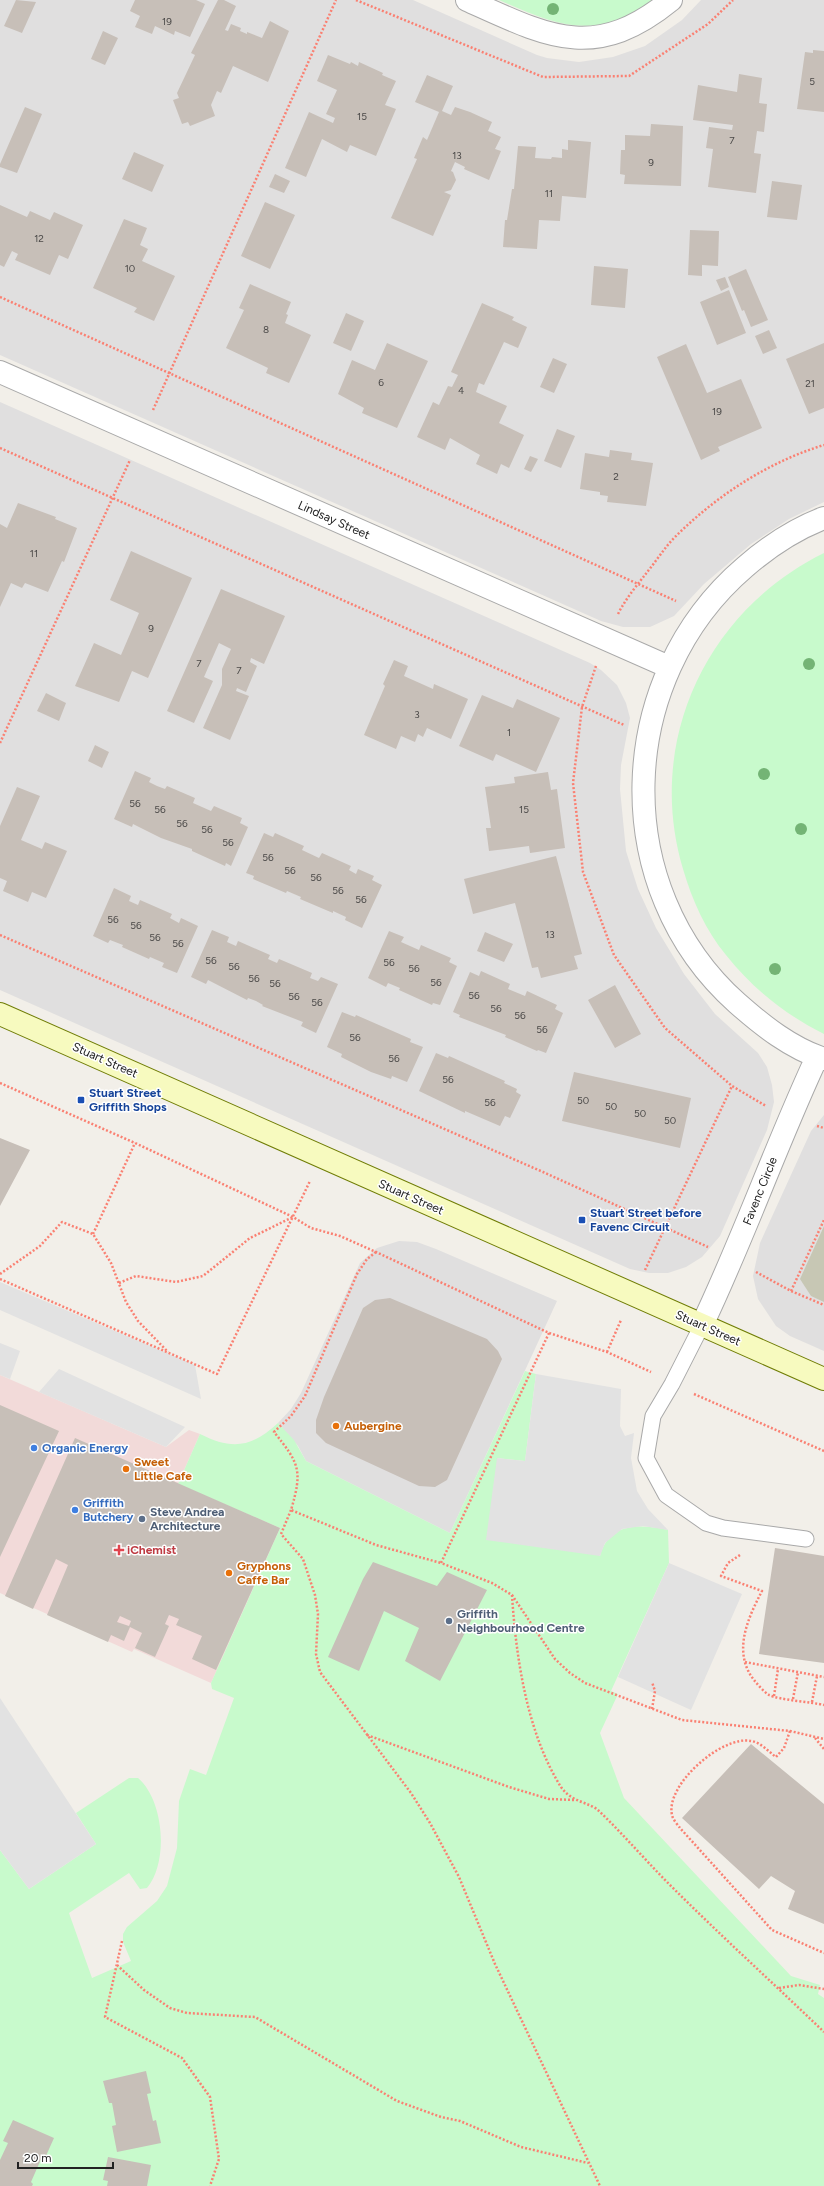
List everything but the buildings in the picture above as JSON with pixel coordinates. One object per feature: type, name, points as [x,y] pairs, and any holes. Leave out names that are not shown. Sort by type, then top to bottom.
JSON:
[{"type":"street","points":[[468,0],[523,25],[553,35],[577,39],[600,36],[627,29],[650,18],[671,0]]},
{"type":"street","name":"Lindsay Street","points":[[0,372],[669,667]]},
{"type":"street","name":"Favenc Circle","points":[[702,1325],[733,1260],[789,1117],[820,1058],[787,1042],[759,1024],[722,990],[691,952],[668,908],[651,862],[643,813],[643,763],[652,714],[669,667],[702,613],[727,583],[766,550],[810,524],[824,518]]},
{"type":"street","name":"Stuart Street","points":[[0,1014],[824,1379]]},
{"type":"lane","points":[[702,1325],[672,1384],[653,1416],[646,1458],[666,1495],[706,1523],[723,1528],[806,1539]]},
{"type":"path","points":[[0,743],[142,435],[336,0]]},
{"type":"path","points":[[0,297],[639,582],[702,613]]},
{"type":"path","points":[[824,445],[807,450],[758,472],[714,502],[674,538],[639,582],[621,608],[605,639],[582,707],[573,783],[583,872],[614,955],[665,1028],[732,1086],[789,1117],[824,1128]]},
{"type":"path","points":[[0,448],[648,735]]},
{"type":"path","points":[[0,935],[665,1227],[733,1260],[791,1291],[824,1305]]},
{"type":"path","points":[[0,1083],[135,1143],[293,1217],[311,1228],[340,1236],[549,1333],[606,1352],[649,1371],[672,1384],[824,1451]]},
{"type":"path","points":[[606,1352],[732,1086]]},
{"type":"path","points":[[93,1234],[135,1143]]},
{"type":"path","points":[[0,1279],[217,1374],[321,1157]]},
{"type":"path","points":[[119,1283],[136,1276],[176,1282],[203,1276],[250,1238],[293,1217]]},
{"type":"path","points":[[791,1291],[824,1220]]},
{"type":"path","points":[[0,1274],[40,1246],[62,1222],[93,1234],[111,1263],[126,1302],[138,1320],[169,1354]]},
{"type":"path","points":[[376,1252],[367,1259],[357,1274],[305,1396],[290,1416],[274,1432],[291,1454],[297,1466],[298,1482],[291,1510],[281,1534],[303,1559],[315,1595],[318,1614],[317,1663],[320,1672],[410,1793],[430,1823],[459,1877],[495,1964],[600,2186]]},
{"type":"path","points":[[442,1563],[549,1333]]},
{"type":"path","points":[[291,1510],[376,1545],[442,1563],[492,1583],[512,1595],[526,1614],[554,1659],[570,1673],[586,1683],[682,1720],[790,1731],[824,1739]]},
{"type":"path","points":[[747,1551],[728,1563],[721,1576],[762,1591],[749,1617],[743,1640],[747,1671],[759,1686],[770,1695],[824,1705]]},
{"type":"path","points":[[512,1595],[514,1628],[521,1667],[540,1747],[562,1789],[576,1800],[597,1809],[671,1886],[823,2030]]},
{"type":"path","points":[[745,1662],[824,1677]]},
{"type":"path","points":[[774,1696],[778,1669]]},
{"type":"path","points":[[793,1699],[798,1672]]},
{"type":"path","points":[[812,1702],[817,1676]]},
{"type":"path","points":[[652,1682],[655,1691],[652,1709]]},
{"type":"path","points":[[790,1731],[784,1748],[776,1757],[758,1742],[749,1740],[734,1742],[710,1755],[683,1779],[674,1796],[672,1815],[680,1828],[772,1930],[824,1953]]},
{"type":"path","points":[[366,1735],[509,1788],[548,1800],[576,1800]]},
{"type":"path","points":[[815,1738],[824,1749]]},
{"type":"path","points":[[122,1941],[105,2017],[182,2058],[210,2097],[219,2159],[210,2186]]},
{"type":"path","points":[[117,1965],[144,1990],[170,2008],[187,2013],[255,2017],[397,2101],[441,2117],[460,2121],[521,2147],[588,2163]]},
{"type":"path","points":[[779,1988],[799,1985],[824,1990]]},
{"type":"shaded area","points":[[0,0],[413,0],[537,55],[547,58],[579,62],[613,57],[645,46],[682,20],[701,0],[824,0],[824,502],[789,519],[751,544],[704,584],[674,616],[650,627],[623,627],[601,621],[0,355]]},
{"type":"shaded area","points":[[0,402],[590,663],[601,670],[617,685],[626,703],[630,718],[621,765],[620,789],[626,851],[638,889],[656,928],[684,974],[715,1014],[758,1053],[767,1067],[772,1085],[774,1102],[767,1130],[720,1236],[702,1257],[686,1267],[668,1273],[649,1273],[630,1269],[0,990]]},
{"type":"shaded area","points":[[824,1115],[824,1351],[790,1336],[776,1326],[758,1299],[753,1276],[760,1243],[811,1131]]},
{"type":"shaded area","points":[[824,1226],[824,1302],[811,1296],[800,1279]]},
{"type":"shaded area","points":[[399,1241],[417,1242],[436,1249],[557,1301],[450,1533],[306,1461],[298,1446],[278,1423],[291,1409],[301,1393],[360,1263],[377,1248]]},
{"type":"shaded area","points":[[0,1282],[195,1365],[201,1399],[0,1310]]},
{"type":"shaded area","points":[[0,1343],[20,1351],[10,1379],[0,1375]]},
{"type":"shaded area","points":[[59,1369],[185,1427],[166,1447],[39,1392]]},
{"type":"shaded area","points":[[536,1374],[621,1389],[620,1426],[625,1436],[634,1433],[631,1458],[637,1491],[648,1509],[668,1530],[643,1526],[622,1529],[605,1543],[600,1556],[486,1540],[497,1458],[525,1461]]},
{"type":"shaded area","points":[[0,1375],[166,1447],[189,1430],[200,1434],[178,1484],[280,1528],[211,1683],[134,1649],[132,1652],[0,1593]]},
{"type":"shaded area","points":[[669,1563],[742,1594],[691,1710],[618,1677]]},
{"type":"shaded area","points":[[0,1698],[96,1844],[29,1889],[0,1850]]},
{"type":"green space","points":[[499,0],[654,0],[633,13],[613,21],[595,25],[577,26],[540,17]]},
{"type":"green space","points":[[824,553],[824,1034],[783,1010],[759,990],[736,967],[712,936],[695,904],[683,869],[673,821],[672,774],[680,728],[695,685],[718,645],[747,609],[783,578]]},
{"type":"green space","points":[[525,1371],[536,1374],[525,1461],[497,1458],[600,1556],[604,1545],[610,1537],[618,1531],[637,1527],[668,1530],[669,1563],[611,1691],[618,1694],[600,1733],[624,1798],[791,1976],[820,1985],[818,1994],[824,1998],[824,2186],[0,2186],[0,1850],[29,1889],[96,1844],[76,1813],[129,1778],[138,1778],[147,1788],[158,1816],[161,1848],[159,1863],[154,1877],[147,1888],[140,1889],[129,1873],[69,1913],[92,1978],[131,1961],[123,1942],[123,1934],[127,1927],[157,1901],[167,1886],[177,1848],[179,1801],[190,1769],[206,1775],[234,1698],[212,1689],[211,1683],[280,1528],[178,1484],[200,1434],[222,1443],[241,1444],[259,1438],[278,1423],[294,1440],[306,1461],[450,1533]]},
{"type":"place","name":"Stuart Street Griffith Shops","points":[[81,1100]]},
{"type":"place","name":"Stuart Street before Favenc Circuit","points":[[582,1220]]},
{"type":"place","name":"Aubergine","points":[[336,1426]]},
{"type":"place","name":"Organic Energy","points":[[34,1448]]},
{"type":"place","name":"Sweet Little Cafe","points":[[126,1469]]},
{"type":"place","name":"Griffith Butchery","points":[[75,1510]]},
{"type":"place","name":"Steve Andrea Architecture","points":[[142,1519]]},
{"type":"place","name":"iChemist","points":[[119,1550]]},
{"type":"place","name":"Gryphons Caffe Bar","points":[[229,1573]]},
{"type":"place","name":"Griffith Neighbourhood Centre","points":[[449,1621]]}]
